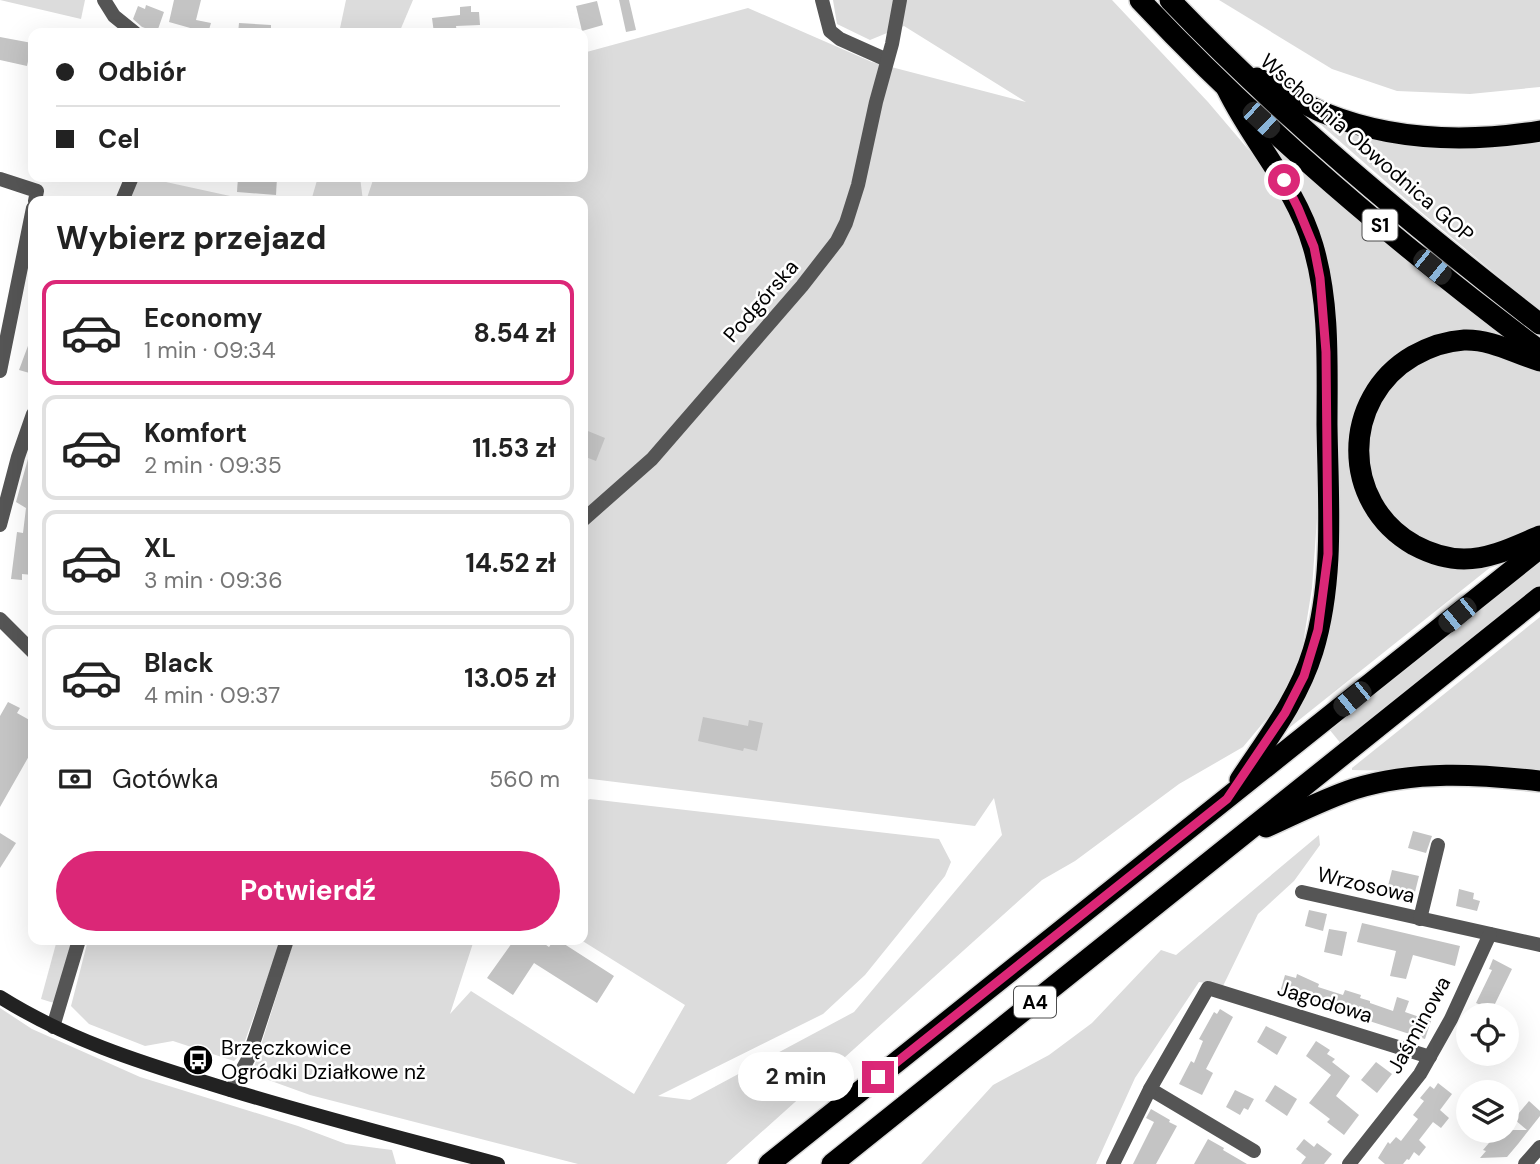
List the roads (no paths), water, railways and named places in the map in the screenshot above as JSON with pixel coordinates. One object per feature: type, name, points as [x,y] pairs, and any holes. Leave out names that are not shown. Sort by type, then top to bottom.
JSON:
[{"type":"highway","name":"S1","points":[[1140,0],[1227,89],[1367,214],[1540,351]]},
{"type":"highway","name":"Wschodnia Obwodnica GOP","points":[[1170,0],[1243,72],[1363,182],[1540,324]]},
{"type":"highway","points":[[1243,72],[1272,84],[1322,112],[1383,131],[1448,139],[1501,137],[1540,131]]},
{"type":"highway","points":[[1227,89],[1241,119],[1284,180],[1302,215],[1314,247],[1320,278],[1326,352],[1328,521],[1324,593],[1312,652],[1285,713],[1227,799]]},
{"type":"highway","points":[[1540,361],[1499,345],[1473,340],[1447,342],[1419,353],[1394,369],[1371,397],[1361,424],[1358,451],[1363,479],[1372,503],[1395,532],[1423,550],[1449,558],[1471,559],[1492,555],[1540,536]]},
{"type":"highway","name":"A4","points":[[769,1164],[1540,548]]},
{"type":"highway","name":"A4","points":[[832,1164],[1540,597]]},
{"type":"highway","points":[[1238,839],[1335,796],[1380,782],[1449,774],[1540,781]]},
{"type":"main road","points":[[0,997],[53,1027],[116,1054],[230,1090],[498,1164]]},
{"type":"main road","points":[[443,1149],[480,1164]]},
{"type":"street","points":[[104,0],[126,28]]},
{"type":"street","points":[[822,0],[830,31],[840,39],[887,60]]},
{"type":"street","name":"Podgórska","points":[[588,516],[652,459],[802,286],[837,241],[846,223],[858,185],[900,0]]},
{"type":"street","points":[[0,179],[36,196]]},
{"type":"street","points":[[0,370],[28,233]]},
{"type":"street","points":[[0,524],[28,428]]},
{"type":"street","points":[[0,620],[28,647]]},
{"type":"street","name":"Wrzosowa","points":[[1420,919],[1438,845]]},
{"type":"street","name":"Wrzosowa","points":[[1302,892],[1540,945]]},
{"type":"street","name":"Jaśminowa","points":[[1349,1164],[1420,1074],[1451,1019],[1490,934]]},
{"type":"street","points":[[53,1027],[78,945]]},
{"type":"street","points":[[230,1090],[248,1059],[284,945]]},
{"type":"street","name":"Jagodowa","points":[[1150,1089],[1208,988],[1430,1057]]},
{"type":"street","points":[[1113,1164],[1150,1089],[1254,1151]]},
{"type":"street","points":[[1525,1164],[1540,1147]]},
{"type":"place","name":"Brzęczkowice Ogródki Działkowe nż","points":[[198,1060]]}]
